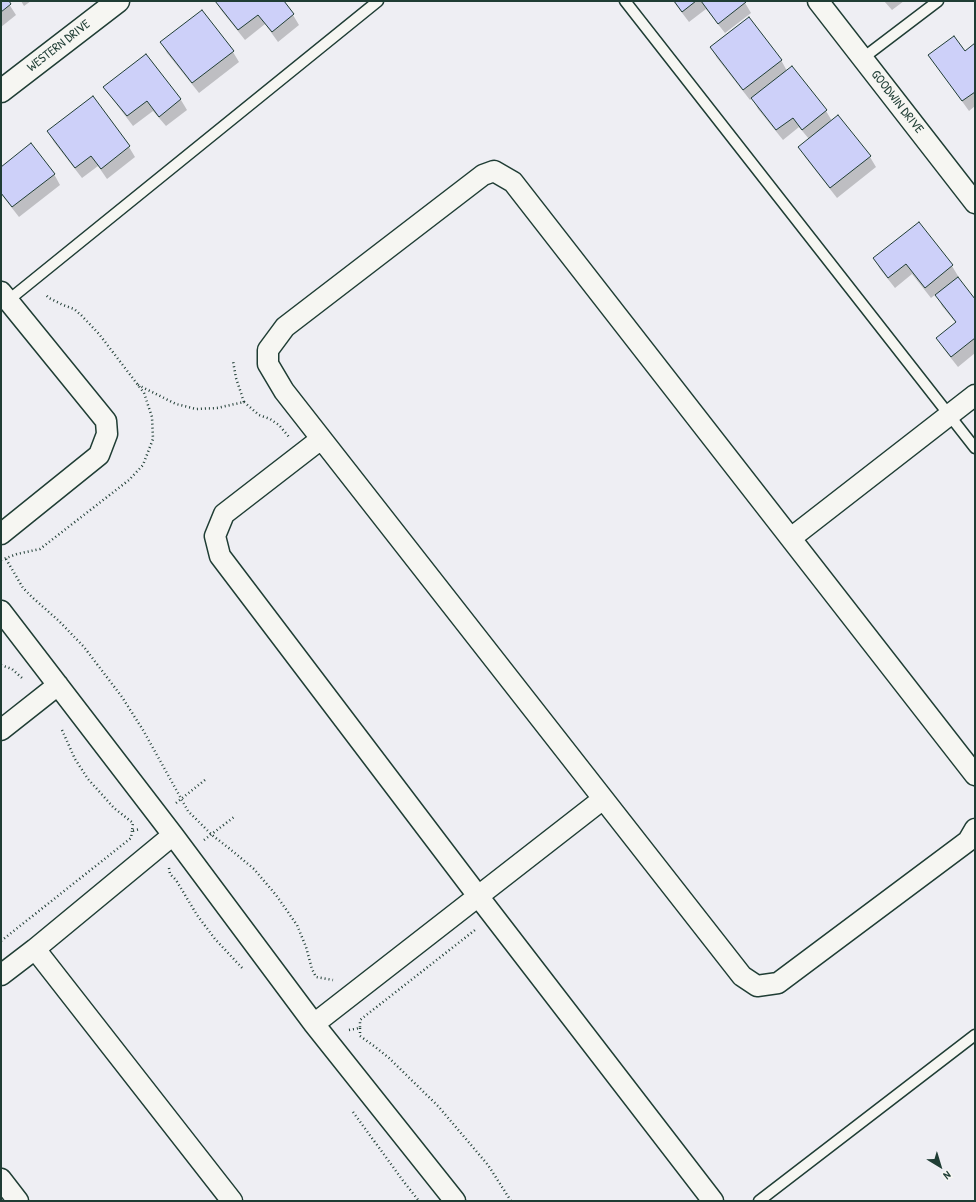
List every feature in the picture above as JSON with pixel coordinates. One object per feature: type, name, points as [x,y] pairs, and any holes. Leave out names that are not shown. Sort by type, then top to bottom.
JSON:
[{"type":"street","name":"WESTERN DRIVE","points":[[1,91],[118,1]]},
{"type":"street","name":"GOODWIN DRIVE","points":[[818,1],[971,190]]},
{"type":"street","points":[[975,775],[513,182],[494,171],[483,176],[285,327],[268,350],[268,364],[281,386],[321,439],[742,976],[757,986],[778,983],[968,841],[975,830]]},
{"type":"street","points":[[1,534],[99,455],[107,434],[106,421],[3,299]]},
{"type":"street","points":[[791,538],[975,395]]},
{"type":"street","points":[[321,439],[224,514],[215,536],[220,556],[478,896],[713,1201]]},
{"type":"street","points":[[1,611],[173,835],[314,1024],[455,1201]]},
{"type":"street","points":[[1,730],[58,685]]},
{"type":"street","points":[[314,1024],[603,799]]},
{"type":"street","points":[[1,975],[35,949],[173,835]]},
{"type":"street","points":[[35,949],[232,1201]]},
{"type":"street","points":[[1,1179],[18,1201]]},
{"type":"lane","points":[[3,299],[378,1]]},
{"type":"lane","points":[[624,1],[975,448]]},
{"type":"lane","points":[[863,58],[938,1]]},
{"type":"lane","points":[[759,1201],[975,1035]]},
{"type":"path","points":[[233,361],[236,378],[244,402],[259,415],[270,419],[279,425],[291,440]]},
{"type":"path","points":[[138,385],[176,404],[196,409],[217,408],[244,402]]},
{"type":"path","points":[[6,558],[23,588],[84,647],[122,697],[143,730],[188,811],[212,835],[254,869],[276,895],[297,925],[306,947],[312,970],[316,977],[324,979],[324,984]]},
{"type":"path","points":[[1,665],[12,669],[24,681]]},
{"type":"path","points":[[1,940],[131,838],[133,823],[114,808],[88,779],[75,759],[61,727]]},
{"type":"path","points":[[172,806],[205,780]]},
{"type":"path","points":[[200,843],[234,817]]},
{"type":"path","points":[[132,830],[143,829]]},
{"type":"path","points":[[168,866],[170,874],[176,880],[197,915],[215,939],[248,975]]},
{"type":"path","points":[[476,930],[360,1020],[360,1036],[389,1058],[438,1106],[488,1165],[512,1201]]},
{"type":"path","points":[[349,1030],[360,1028]]},
{"type":"path","points":[[349,1106],[419,1201]]},
{"type":"building","points":[[1,1],[9,1],[11,4],[1,12]]},
{"type":"building","points":[[215,1],[284,1],[294,14],[272,32],[258,15],[238,30]]},
{"type":"building","points":[[674,1],[696,1],[682,12]]},
{"type":"building","points":[[701,1],[746,1],[746,2],[718,24]]},
{"type":"building","points":[[202,10],[234,51],[192,83],[160,42]]},
{"type":"building","points":[[749,17],[782,60],[743,90],[710,47]]},
{"type":"building","points":[[954,36],[965,51],[975,43],[975,92],[962,101],[928,55]]},
{"type":"building","points":[[146,54],[181,99],[159,117],[147,101],[127,116],[103,87]]},
{"type":"building","points":[[792,66],[827,110],[802,130],[793,118],[776,130],[751,98]]},
{"type":"building","points":[[93,96],[130,146],[101,169],[91,156],[75,168],[47,131]]},
{"type":"building","points":[[838,115],[871,156],[830,188],[798,147]]},
{"type":"building","points":[[31,143],[55,174],[12,207],[1,193],[1,167]]},
{"type":"building","points":[[919,222],[953,265],[925,288],[906,264],[888,278],[873,258]]},
{"type":"building","points":[[958,277],[975,299],[975,338],[951,357],[936,338],[956,322],[935,295]]}]
